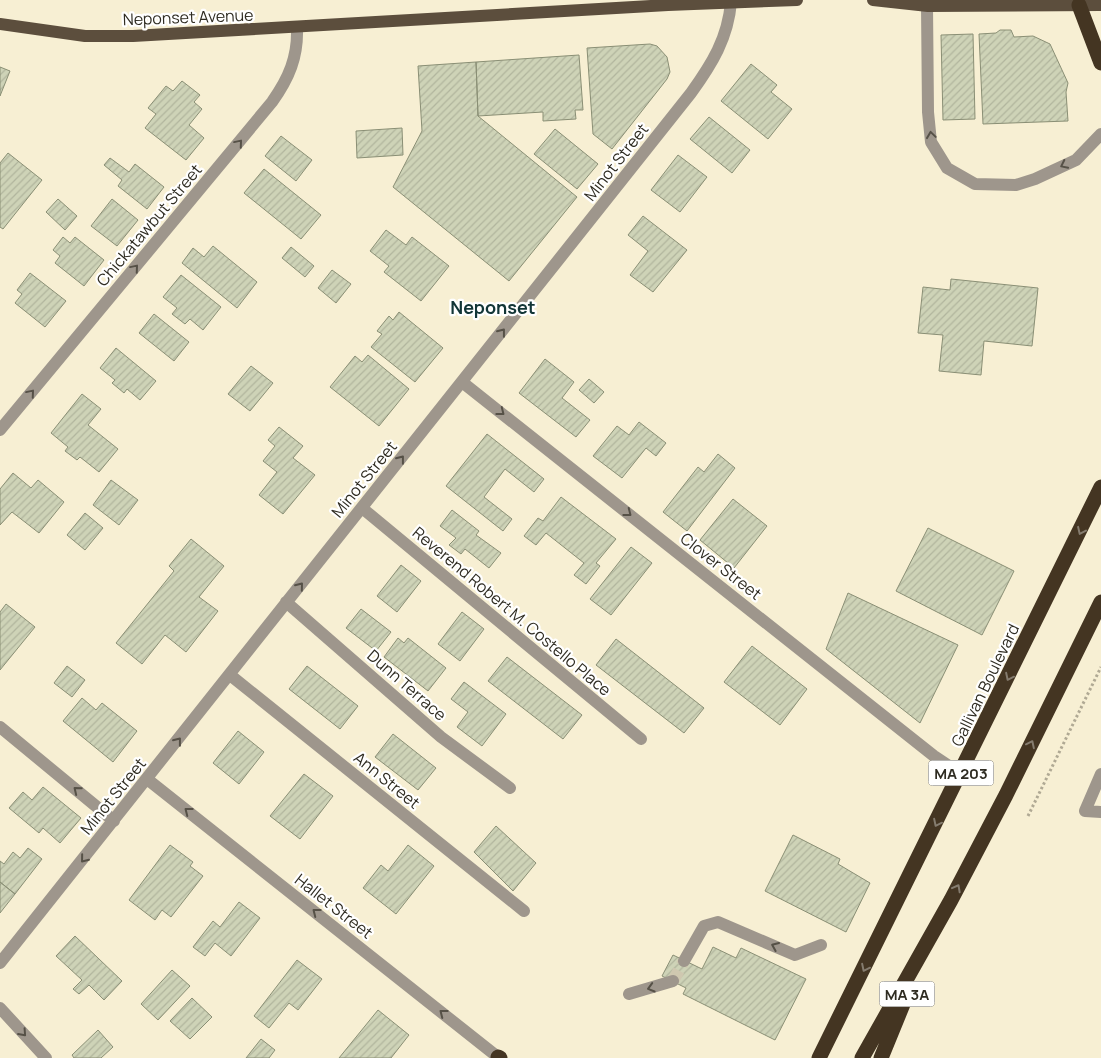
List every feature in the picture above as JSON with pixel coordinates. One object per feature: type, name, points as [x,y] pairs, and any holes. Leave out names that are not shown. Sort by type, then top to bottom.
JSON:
[{"type":"highway","points":[[1078,2],[1101,63]]},
{"type":"highway","name":"Gallivan Boulevard","points":[[819,1058],[961,774],[1101,487]]},
{"type":"highway","name":"MA 3A","points":[[882,1058],[933,931],[1006,795],[1101,602]]},
{"type":"highway","points":[[862,1058],[933,931]]},
{"type":"main road","name":"Neponset Avenue","points":[[0,24],[85,36],[133,36],[297,28],[648,3],[797,0]]},
{"type":"main road","points":[[872,0],[927,6],[1078,2],[1101,5]]},
{"type":"street","name":"Minot Street","points":[[0,964],[692,93],[721,46],[726,33],[731,2]]},
{"type":"street","points":[[927,6],[928,112],[931,142],[947,168],[975,184],[1016,185],[1035,179],[1076,160],[1101,134]]},
{"type":"street","name":"Chickatawbut Street","points":[[0,430],[272,102],[290,74],[294,63],[298,44],[297,28]]},
{"type":"street","name":"Clover Street","points":[[462,382],[934,756],[961,774]]},
{"type":"street","name":"Reverend Robert M. Costello Place","points":[[362,508],[641,739]]},
{"type":"street","name":"Dunn Terrace","points":[[286,602],[441,738],[510,788]]},
{"type":"street","name":"Ann Street","points":[[230,675],[524,911]]},
{"type":"street","points":[[0,727],[114,821]]},
{"type":"street","points":[[1101,774],[1085,810],[1101,812]]},
{"type":"street","name":"Hallet Street","points":[[147,779],[499,1058]]},
{"type":"street","points":[[684,961],[704,926],[718,922],[795,954],[821,945]]},
{"type":"street","points":[[629,994],[672,982]]},
{"type":"street","points":[[0,1008],[46,1058]]},
{"type":"path","points":[[1028,816],[1101,667]]},
{"type":"building","points":[[1000,30],[1011,30],[1014,37],[1033,36],[1050,44],[1068,83],[1066,92],[1068,121],[983,124],[979,34],[996,33]]},
{"type":"building","points":[[973,34],[975,119],[943,120],[941,35]]},
{"type":"building","points":[[650,44],[657,46],[667,57],[670,72],[667,79],[612,149],[593,134],[587,48]]},
{"type":"building","points":[[579,55],[583,110],[575,110],[576,119],[543,121],[543,112],[478,116],[476,62]]},
{"type":"building","points":[[476,62],[478,116],[577,197],[509,281],[393,187],[422,131],[418,66]]},
{"type":"building","points":[[751,64],[777,85],[771,92],[792,109],[768,139],[721,101]]},
{"type":"building","points":[[0,67],[10,71],[0,96]]},
{"type":"building","points":[[182,81],[200,95],[194,102],[202,109],[189,125],[204,138],[186,160],[145,128],[156,114],[148,108],[166,86],[173,91]]},
{"type":"building","points":[[709,117],[750,150],[732,173],[690,139]]},
{"type":"building","points":[[402,128],[403,155],[357,158],[356,131]]},
{"type":"building","points":[[555,129],[598,164],[577,189],[534,154]]},
{"type":"building","points":[[281,136],[312,160],[296,181],[265,156]]},
{"type":"building","points":[[8,153],[42,180],[3,229],[0,227],[0,163]]},
{"type":"building","points":[[678,155],[707,177],[680,212],[651,190]]},
{"type":"building","points":[[110,158],[129,172],[135,164],[164,187],[147,209],[118,186],[122,180],[104,165]]},
{"type":"building","points":[[264,169],[321,215],[301,239],[244,193]]},
{"type":"building","points":[[58,199],[77,216],[65,230],[46,212]]},
{"type":"building","points":[[112,199],[138,220],[117,246],[91,226]]},
{"type":"building","points":[[643,216],[687,250],[653,292],[630,275],[648,251],[628,235]]},
{"type":"building","points":[[386,230],[406,245],[412,237],[449,266],[421,301],[384,272],[389,266],[370,251]]},
{"type":"building","points":[[63,237],[70,243],[75,237],[104,260],[84,286],[55,263],[60,256],[53,250]]},
{"type":"building","points":[[213,246],[257,282],[237,308],[182,263],[193,248],[204,257]]},
{"type":"building","points":[[291,247],[314,266],[305,277],[282,258]]},
{"type":"building","points":[[332,270],[351,284],[336,303],[318,288]]},
{"type":"building","points":[[30,273],[66,301],[45,327],[15,303],[22,294],[17,290]]},
{"type":"building","points":[[181,275],[221,307],[203,330],[190,319],[185,324],[172,314],[177,308],[163,297]]},
{"type":"building","points":[[951,279],[1038,288],[1032,346],[984,341],[981,375],[939,371],[943,335],[918,333],[923,287],[950,290]]},
{"type":"building","points":[[399,312],[443,348],[415,382],[371,347],[382,334],[377,331],[389,316],[393,320]]},
{"type":"building","points":[[154,314],[189,342],[174,361],[139,333]]},
{"type":"building","points":[[116,348],[156,381],[140,400],[127,389],[124,393],[112,383],[115,380],[100,368]]},
{"type":"building","points":[[368,355],[409,389],[379,426],[330,387],[355,356],[362,362]]},
{"type":"building","points":[[545,359],[574,382],[562,398],[590,420],[576,437],[519,393]]},
{"type":"building","points":[[251,366],[273,383],[250,411],[228,394]]},
{"type":"building","points":[[589,379],[604,392],[594,403],[579,390]]},
{"type":"building","points":[[82,394],[101,409],[88,425],[118,449],[99,472],[80,457],[77,460],[65,451],[68,447],[51,433]]},
{"type":"building","points":[[639,422],[666,443],[656,456],[646,448],[622,478],[593,456],[617,426],[629,435]]},
{"type":"building","points":[[279,427],[303,446],[293,458],[315,475],[283,514],[259,495],[277,472],[263,461],[275,446],[268,440]]},
{"type":"building","points":[[487,434],[544,479],[534,492],[505,469],[484,497],[512,519],[503,531],[446,486]]},
{"type":"building","points":[[718,454],[735,468],[687,531],[663,512],[698,467],[704,472]]},
{"type":"building","points":[[13,473],[31,488],[38,480],[64,502],[39,533],[12,512],[0,525],[0,489]]},
{"type":"building","points":[[111,480],[138,500],[119,525],[93,505]]},
{"type":"building","points":[[561,497],[616,539],[596,563],[600,566],[586,584],[574,575],[584,563],[546,533],[536,545],[524,536],[538,518],[543,521]]},
{"type":"building","points":[[733,499],[767,526],[734,568],[700,540]]},
{"type":"building","points":[[452,510],[479,531],[476,535],[501,553],[489,568],[465,549],[461,554],[449,545],[456,538],[440,526]]},
{"type":"building","points":[[85,513],[103,528],[85,550],[67,535]]},
{"type":"building","points":[[928,528],[1014,571],[982,635],[896,591]]},
{"type":"building","points":[[191,539],[224,566],[199,597],[218,611],[186,652],[165,635],[142,664],[116,643],[174,571],[169,566]]},
{"type":"building","points":[[631,547],[652,563],[611,615],[590,599]]},
{"type":"building","points":[[401,565],[421,581],[397,612],[377,596]]},
{"type":"building","points":[[848,593],[958,645],[920,723],[826,649]]},
{"type":"building","points":[[6,604],[35,627],[0,670],[0,612]]},
{"type":"building","points":[[361,609],[391,632],[376,651],[346,628]]},
{"type":"building","points":[[462,612],[484,629],[460,661],[438,644]]},
{"type":"building","points":[[398,638],[404,643],[408,638],[446,668],[428,691],[384,657]]},
{"type":"building","points":[[616,639],[704,708],[684,733],[596,665]]},
{"type":"building","points":[[752,646],[807,689],[780,725],[724,682]]},
{"type":"building","points":[[507,657],[582,715],[563,739],[488,681]]},
{"type":"building","points":[[67,666],[85,680],[72,697],[54,683]]},
{"type":"building","points":[[307,666],[358,706],[340,729],[289,689]]},
{"type":"building","points":[[464,682],[506,714],[482,746],[457,727],[468,712],[451,699]]},
{"type":"building","points":[[82,698],[96,710],[102,703],[137,731],[113,762],[63,721]]},
{"type":"building","points":[[238,731],[264,752],[239,784],[213,763]]},
{"type":"building","points":[[393,734],[436,768],[418,790],[375,757]]},
{"type":"building","points":[[304,774],[333,796],[300,839],[270,816]]},
{"type":"building","points":[[43,787],[81,818],[60,843],[43,828],[39,833],[9,808],[23,792],[32,800]]},
{"type":"building","points":[[496,826],[536,863],[513,891],[474,852]]},
{"type":"building","points":[[793,835],[840,859],[838,864],[870,883],[846,932],[765,891]]},
{"type":"building","points":[[170,845],[193,862],[190,866],[203,876],[171,917],[162,910],[155,920],[129,900]]},
{"type":"building","points":[[408,845],[434,866],[396,914],[363,888],[381,865],[388,871]]},
{"type":"building","points":[[28,848],[42,859],[15,894],[0,882],[0,861],[4,864],[13,852],[20,858]]},
{"type":"building","points":[[0,882],[15,894],[0,913]]},
{"type":"building","points":[[239,902],[260,918],[231,956],[215,943],[205,956],[193,947],[213,921],[220,927]]},
{"type":"building","points":[[75,936],[122,981],[104,1000],[89,985],[79,994],[73,989],[82,980],[56,956]]},
{"type":"building","points":[[713,947],[736,958],[741,948],[806,979],[775,1040],[683,994],[686,988],[662,976],[673,955],[702,969]]},
{"type":"building","points":[[297,960],[322,979],[298,1010],[289,1003],[269,1028],[254,1016]]},
{"type":"building","points":[[172,970],[190,986],[158,1020],[141,1004]]},
{"type":"building","points":[[192,998],[212,1017],[190,1039],[170,1021]]},
{"type":"building","points":[[378,1010],[409,1035],[391,1058],[339,1058]]},
{"type":"building","points":[[98,1030],[113,1047],[101,1058],[74,1058],[72,1055]]},
{"type":"building","points":[[261,1039],[275,1050],[269,1058],[246,1058]]},
{"type":"tunnel","points":[[673,981],[684,961]]},
{"type":"district","name":"Neponset","points":[[493,307]]}]
